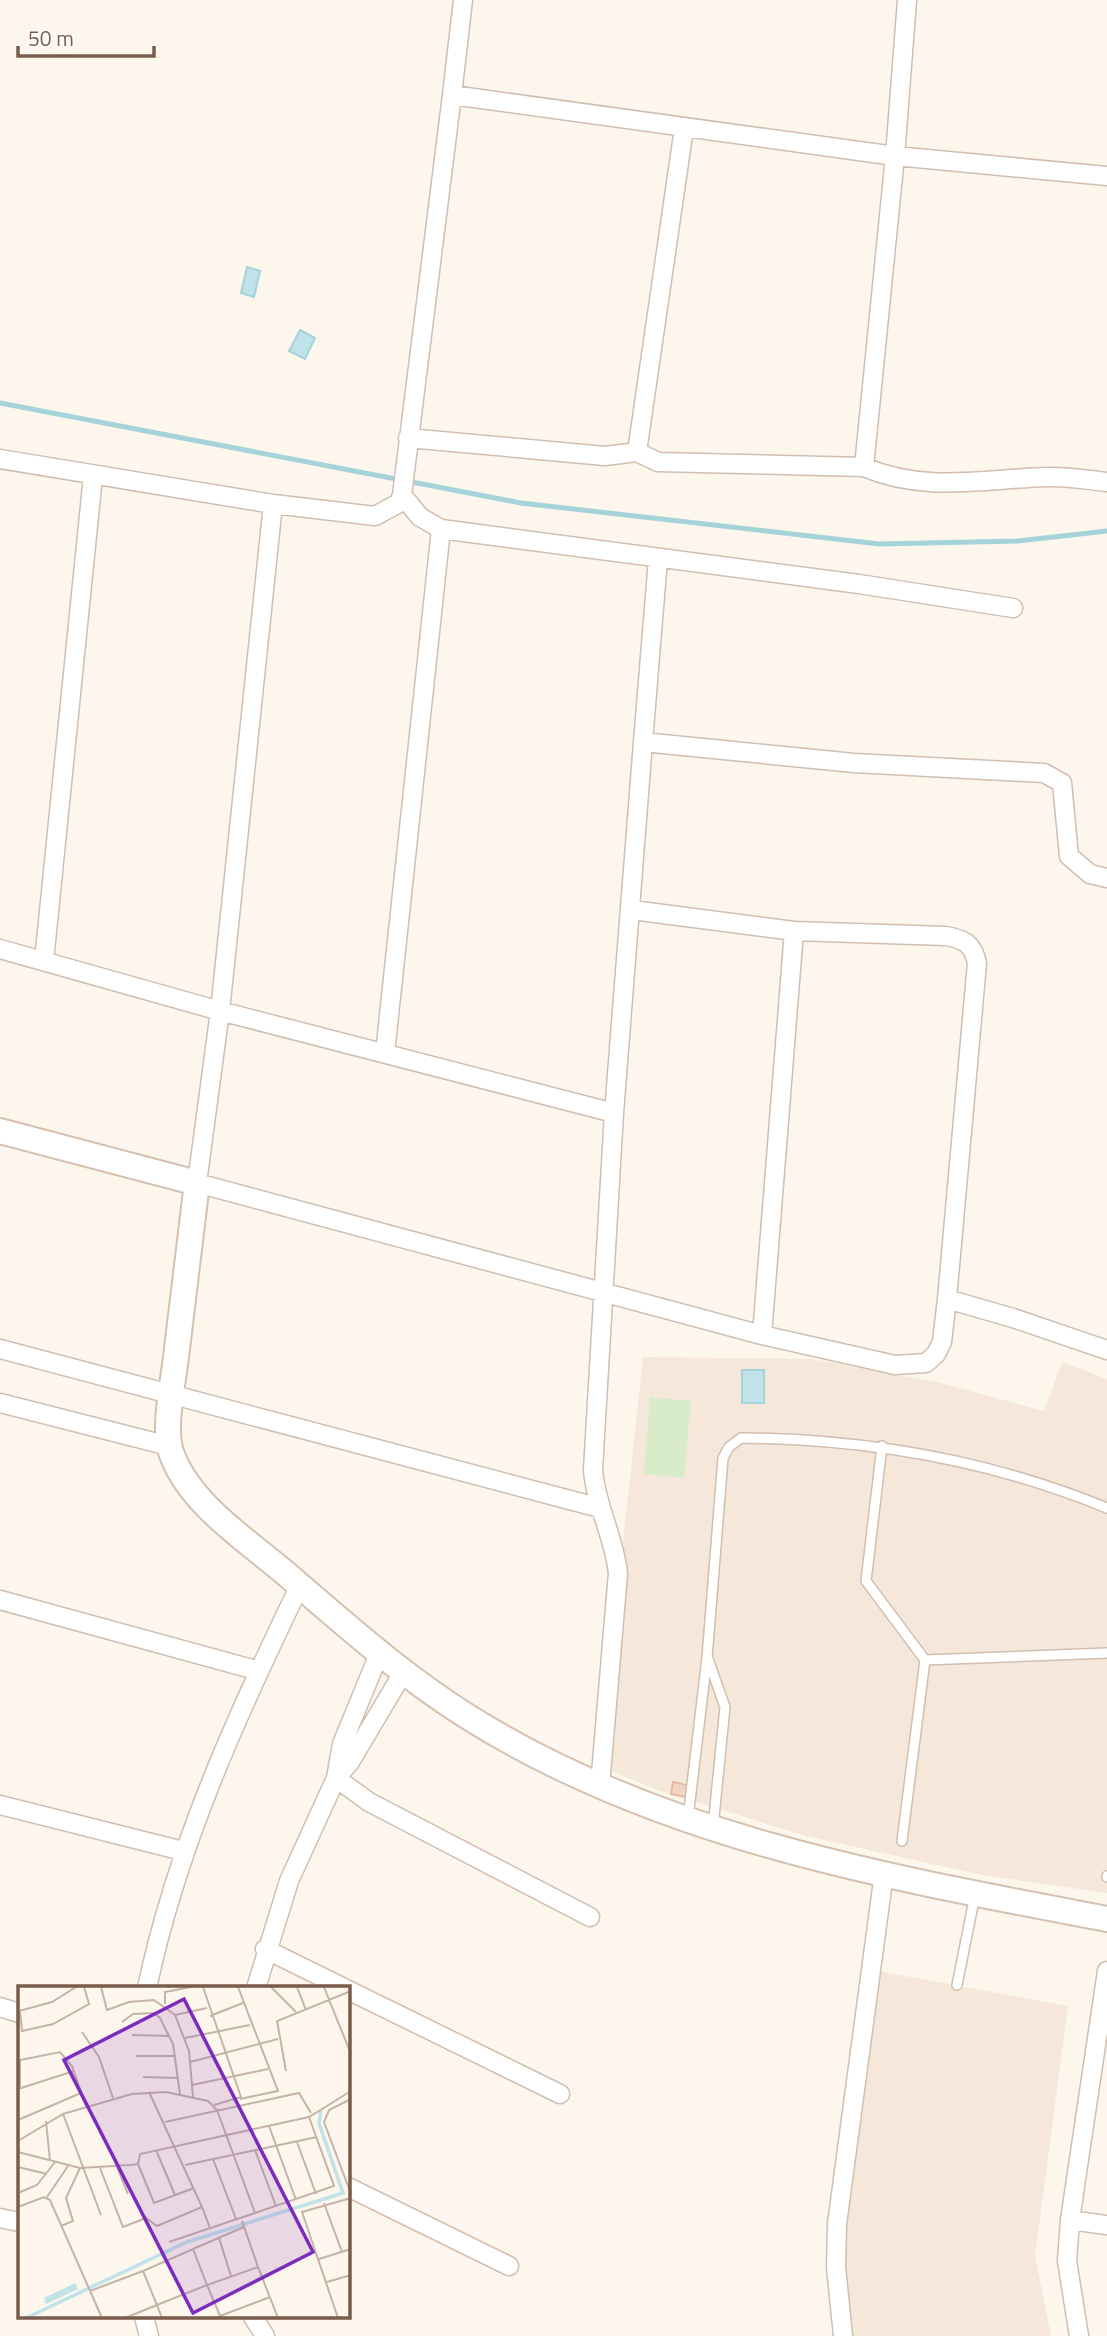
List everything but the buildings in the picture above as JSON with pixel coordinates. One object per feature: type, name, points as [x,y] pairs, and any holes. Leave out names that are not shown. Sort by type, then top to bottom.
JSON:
[{"type":"street","points":[[0,459],[273,504],[375,516],[399,503],[403,489],[463,0]]},
{"type":"street","points":[[863,467],[895,156],[907,0]]},
{"type":"street","points":[[452,94],[895,156],[1107,176]]},
{"type":"street","points":[[637,452],[684,128]]},
{"type":"street","points":[[408,447],[605,456],[637,452],[658,462],[863,467],[884,476],[932,484],[1050,477],[1107,482]]},
{"type":"street","points":[[44,961],[93,476]]},
{"type":"street","points":[[403,489],[420,517],[441,529],[859,584],[1013,608]]},
{"type":"street","points":[[273,504],[220,1011],[171,1397],[169,1446],[179,1471],[203,1502],[379,1654],[477,1723],[600,1786],[687,1822],[713,1829],[975,1894],[1107,1919]]},
{"type":"street","points":[[385,1054],[441,529]]},
{"type":"street","points":[[600,1786],[618,1573],[616,1552],[600,1508],[593,1470],[614,1113],[659,559]]},
{"type":"street","points":[[643,743],[855,764],[1044,773],[1062,783],[1069,856],[1090,874],[1107,878]]},
{"type":"street","points":[[0,1131],[762,1335],[895,1365],[913,1366],[926,1363],[936,1354],[942,1342],[976,962],[974,951],[967,942],[946,936],[794,931],[632,910]]},
{"type":"street","points":[[762,1335],[794,931]]},
{"type":"street","points":[[0,949],[220,1011],[614,1113]]},
{"type":"street","points":[[947,1299],[1107,1350]]},
{"type":"street","points":[[0,1349],[171,1397],[600,1508]]},
{"type":"street","points":[[0,1403],[169,1446]]},
{"type":"street","points":[[148,1986],[183,1851],[259,1671],[300,1585]]},
{"type":"street","points":[[0,1601],[259,1671]]},
{"type":"street","points":[[256,1986],[265,1949],[289,1881],[336,1778],[342,1744],[379,1654]]},
{"type":"street","points":[[336,1778],[350,1762],[404,1671]]},
{"type":"street","points":[[336,1778],[369,1802],[590,1917]]},
{"type":"street","points":[[0,1805],[183,1851]]},
{"type":"street","points":[[843,2336],[836,2267],[837,2224],[884,1873]]},
{"type":"street","points":[[265,1949],[340,1986]]},
{"type":"street","points":[[1079,2336],[1067,2261],[1070,2220],[1103,2031],[1107,1971]]},
{"type":"street","points":[[350,1991],[560,2094]]},
{"type":"street","points":[[0,2007],[18,2013]]},
{"type":"street","points":[[350,2188],[509,2266]]},
{"type":"street","points":[[0,2218],[18,2222]]},
{"type":"street","points":[[1070,2220],[1107,2225]]},
{"type":"street","points":[[144,2318],[149,2336]]},
{"type":"street","points":[[254,2318],[265,2336]]},
{"type":"lane","points":[[687,1822],[707,1658],[723,1458],[729,1447],[741,1438],[801,1439],[883,1446],[1028,1478],[1107,1508]]},
{"type":"lane","points":[[883,1446],[866,1581],[925,1660],[902,1841]]},
{"type":"lane","points":[[925,1660],[1107,1653]]},
{"type":"lane","points":[[707,1658],[725,1707],[713,1829]]},
{"type":"lane","points":[[957,1985],[975,1894]]},
{"type":"shaded area","points":[[643,1357],[812,1359],[937,1382],[1044,1411],[1062,1362],[1107,1379],[1107,1893],[982,1875],[806,1836],[657,1790],[599,1766]]},
{"type":"shaded area","points":[[867,1969],[1068,2006],[1035,2256],[1051,2336],[845,2336],[837,2261]]},
{"type":"green space","points":[[650,1397],[691,1401],[684,1478],[644,1474]]},
{"type":"water","points":[[247,267],[260,271],[254,297],[241,293]]},
{"type":"water","points":[[300,330],[315,338],[305,359],[289,351]]},
{"type":"water","points":[[742,1370],[764,1370],[764,1403],[742,1403]]},
{"type":"waterway","points":[[0,403],[521,503],[879,544],[1018,541],[1107,531]]}]
